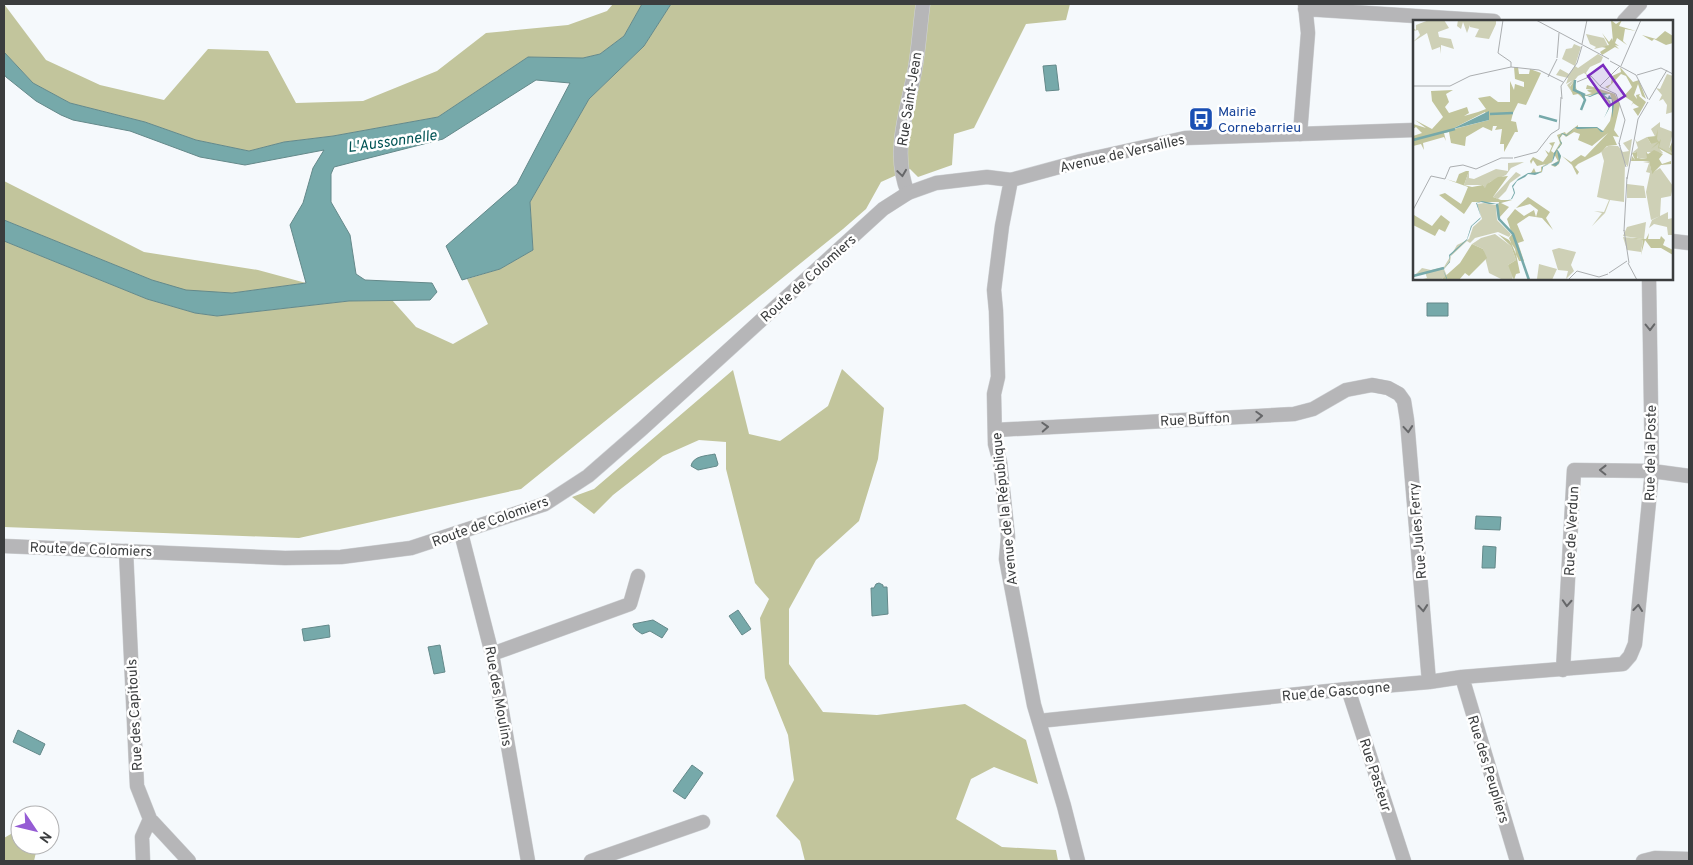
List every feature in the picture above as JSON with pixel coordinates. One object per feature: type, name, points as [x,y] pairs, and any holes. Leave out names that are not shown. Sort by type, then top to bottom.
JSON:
[{"type":"street","name":"Rue Saint-Jean","points":[[908,193],[902,175],[900,146],[915,67],[923,4]]},
{"type":"street","points":[[1625,20],[1640,4]]},
{"type":"street","points":[[1300,134],[1308,33],[1305,6],[1481,20]]},
{"type":"street","name":"Avenue de Versailles","points":[[1011,180],[1081,161],[1185,138],[1413,130]]},
{"type":"street","name":"Route de Colomiers","points":[[4,546],[285,558],[341,557],[411,548],[545,504],[588,476],[884,209],[908,193],[936,183],[987,177],[1011,180]]},
{"type":"street","name":"Avenue de la République","points":[[1011,180],[1002,226],[994,290],[998,378],[994,394],[995,444],[1000,462],[1008,537],[1006,559],[1034,705],[1078,861]]},
{"type":"street","points":[[1673,241],[1689,243]]},
{"type":"street","name":"Rue de la Poste","points":[[1630,656],[1634,644],[1652,471],[1649,280]]},
{"type":"street","name":"Rue Buffon","points":[[996,430],[1294,414],[1313,409],[1346,390],[1372,385],[1388,388]]},
{"type":"street","name":"Rue Jules Ferry","points":[[1388,388],[1399,394],[1404,401],[1407,420],[1429,682]]},
{"type":"street","name":"Rue de Verdun","points":[[1563,670],[1574,470],[1652,471]]},
{"type":"street","points":[[1652,471],[1689,476]]},
{"type":"street","name":"Rue des Moulins","points":[[461,533],[492,654],[528,861]]},
{"type":"street","name":"Rue des Capitouls","points":[[126,551],[137,786],[150,819],[189,861]]},
{"type":"street","points":[[492,654],[630,604],[638,576]]},
{"type":"street","name":"Rue de Gascogne","points":[[1039,721],[1429,682],[1462,677],[1623,664],[1630,656]]},
{"type":"street","name":"Rue des Peupliers","points":[[1462,677],[1517,861]]},
{"type":"street","name":"Rue Pasteur","points":[[1348,689],[1404,861]]},
{"type":"street","points":[[143,861],[142,837],[150,819]]},
{"type":"street","points":[[591,861],[703,822]]},
{"type":"street","points":[[1643,861],[1654,858],[1689,859]]},
{"type":"green space","points":[[4,4],[46,60],[100,85],[164,100],[208,49],[268,51],[296,103],[363,101],[437,71],[486,33],[568,25],[607,11],[613,4],[642,4],[624,36],[600,54],[583,58],[528,57],[438,117],[333,136],[284,142],[249,151],[196,140],[145,122],[70,103],[33,83],[4,52]]},
{"type":"green space","points":[[671,4],[1070,4],[1066,20],[1026,24],[974,128],[954,134],[952,165],[918,177],[910,169],[881,182],[866,209],[843,229],[521,489],[299,538],[4,527],[4,241],[147,299],[195,313],[217,316],[349,301],[392,300],[416,327],[453,344],[488,324],[467,279],[500,269],[533,250],[530,202],[589,99],[644,46]]},
{"type":"green space","points":[[4,181],[144,252],[258,270],[306,283],[232,293],[186,291],[152,280],[4,220]]},
{"type":"green space","points":[[842,369],[884,408],[878,459],[859,521],[816,560],[789,609],[789,664],[823,712],[877,715],[965,704],[1026,740],[1038,784],[994,767],[971,779],[956,819],[1002,847],[1056,850],[1058,861],[805,861],[800,841],[776,816],[794,780],[788,735],[765,678],[760,618],[769,599],[755,583],[726,469],[726,442],[699,440],[663,456],[613,495],[594,514],[572,497],[594,489],[733,370],[749,434],[780,441],[828,406]]},
{"type":"green space","points":[[10,834],[10,855],[35,855],[34,861],[4,861],[4,838]]},
{"type":"water","name":"L'Aussonnelle","points":[[642,4],[671,4],[644,46],[589,99],[530,202],[533,250],[500,269],[462,280],[446,246],[517,184],[570,83],[536,80],[443,139],[334,167],[331,174],[331,202],[350,235],[356,274],[365,280],[432,283],[437,292],[430,300],[349,301],[217,316],[195,313],[147,299],[4,241],[4,220],[152,280],[186,290],[232,293],[306,283],[290,225],[303,203],[313,168],[324,150],[245,165],[200,157],[130,131],[73,120],[36,101],[6,77],[4,74],[4,52],[33,83],[70,103],[145,122],[196,140],[249,151],[284,142],[333,136],[438,117],[528,57],[583,58],[600,54],[624,36]]},
{"type":"water","points":[[1056,65],[1059,90],[1046,91],[1043,66]]},
{"type":"water","points":[[1427,303],[1448,303],[1448,316],[1427,316]]},
{"type":"water","points":[[715,454],[717,466],[698,470],[691,466],[697,458]]},
{"type":"water","points":[[1476,516],[1501,517],[1500,530],[1475,529]]},
{"type":"water","points":[[1483,546],[1496,547],[1495,568],[1482,568]]},
{"type":"water","points":[[879,583],[883,587],[887,587],[888,614],[872,616],[871,588],[874,588]]},
{"type":"water","points":[[738,610],[751,629],[742,635],[729,616]]},
{"type":"water","points":[[653,620],[668,629],[662,638],[650,631],[642,634],[633,626],[633,624]]},
{"type":"water","points":[[329,625],[330,637],[304,641],[302,629]]},
{"type":"water","points":[[440,645],[445,672],[434,674],[428,647]]},
{"type":"water","points":[[18,730],[45,744],[40,755],[13,742]]},
{"type":"water","points":[[692,765],[703,773],[685,799],[673,791]]},
{"type":"place","name":"Mairie Cornebarrieu","points":[[1201,119]]}]
